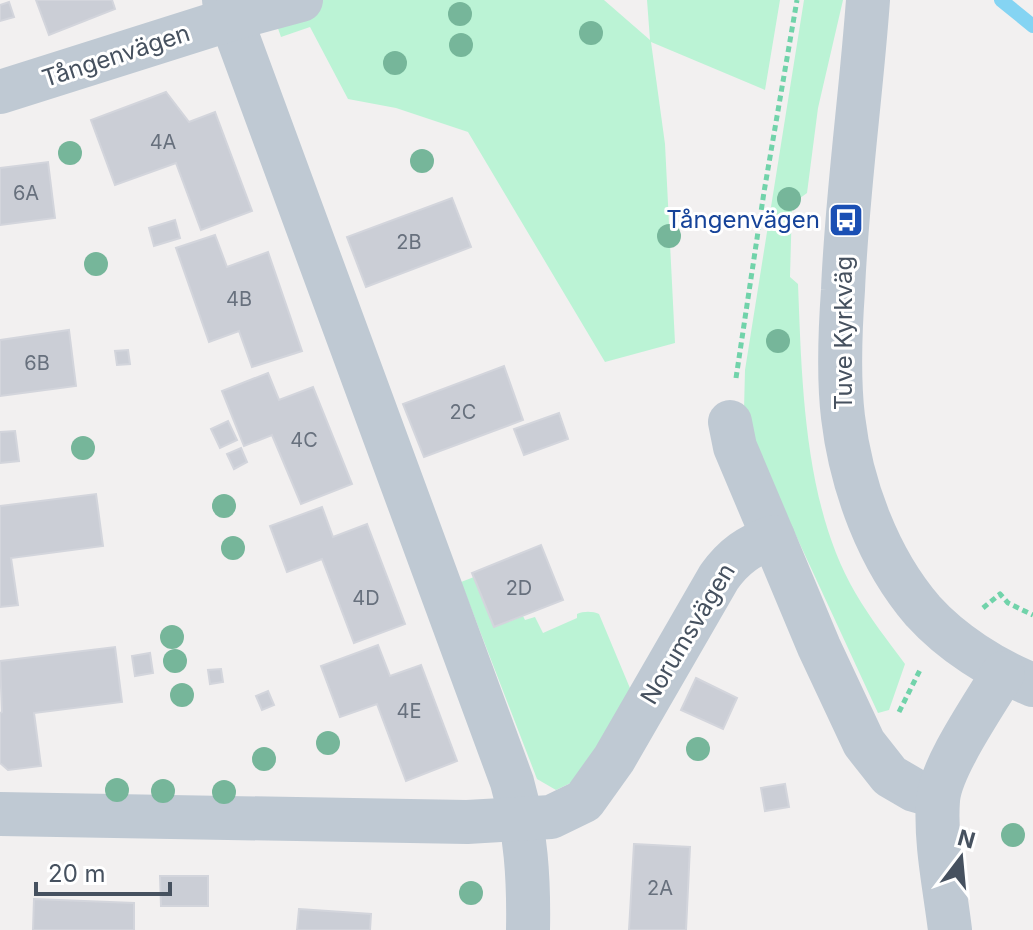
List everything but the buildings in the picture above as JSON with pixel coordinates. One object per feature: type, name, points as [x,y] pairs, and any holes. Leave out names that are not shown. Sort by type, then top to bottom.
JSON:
[{"type":"street","name":"Tångenvägen","points":[[0,92],[228,10],[301,0]]},
{"type":"street","name":"Tuve Kyrkväg","points":[[868,0],[846,220],[840,351],[843,417],[853,476],[879,541],[923,611],[950,636],[1018,679]]},
{"type":"street","points":[[228,10],[512,782],[523,819],[529,874],[528,930]]},
{"type":"street","points":[[730,422],[735,447],[819,647],[864,743],[890,776],[914,790],[938,797]]},
{"type":"street","name":"Norumsvägen","points":[[0,814],[467,822],[551,817],[584,801],[614,759],[732,559],[752,545],[773,537]]},
{"type":"street","points":[[950,930],[940,849],[938,797],[951,765],[1018,679]]},
{"type":"path","points":[[730,422],[766,177],[797,0]]},
{"type":"green space","points":[[268,0],[604,0],[650,40],[647,0],[780,0],[765,90],[651,42],[665,144],[675,343],[605,362],[468,132],[396,108],[348,99],[310,27],[281,37]]},
{"type":"green space","points":[[804,0],[843,0],[818,108],[807,193],[792,204],[790,277],[798,284],[804,403],[816,484],[826,522],[839,560],[856,594],[905,664],[889,710],[878,713],[762,462],[744,410],[745,370]]},
{"type":"green space","points":[[474,577],[495,627],[523,616],[525,620],[535,617],[543,633],[577,618],[579,613],[599,614],[632,693],[579,779],[556,790],[537,779],[461,582]]},
{"type":"waterway","points":[[1001,0],[1033,26]]},
{"type":"place","name":"Tångenvägen","points":[[846,220]]}]
